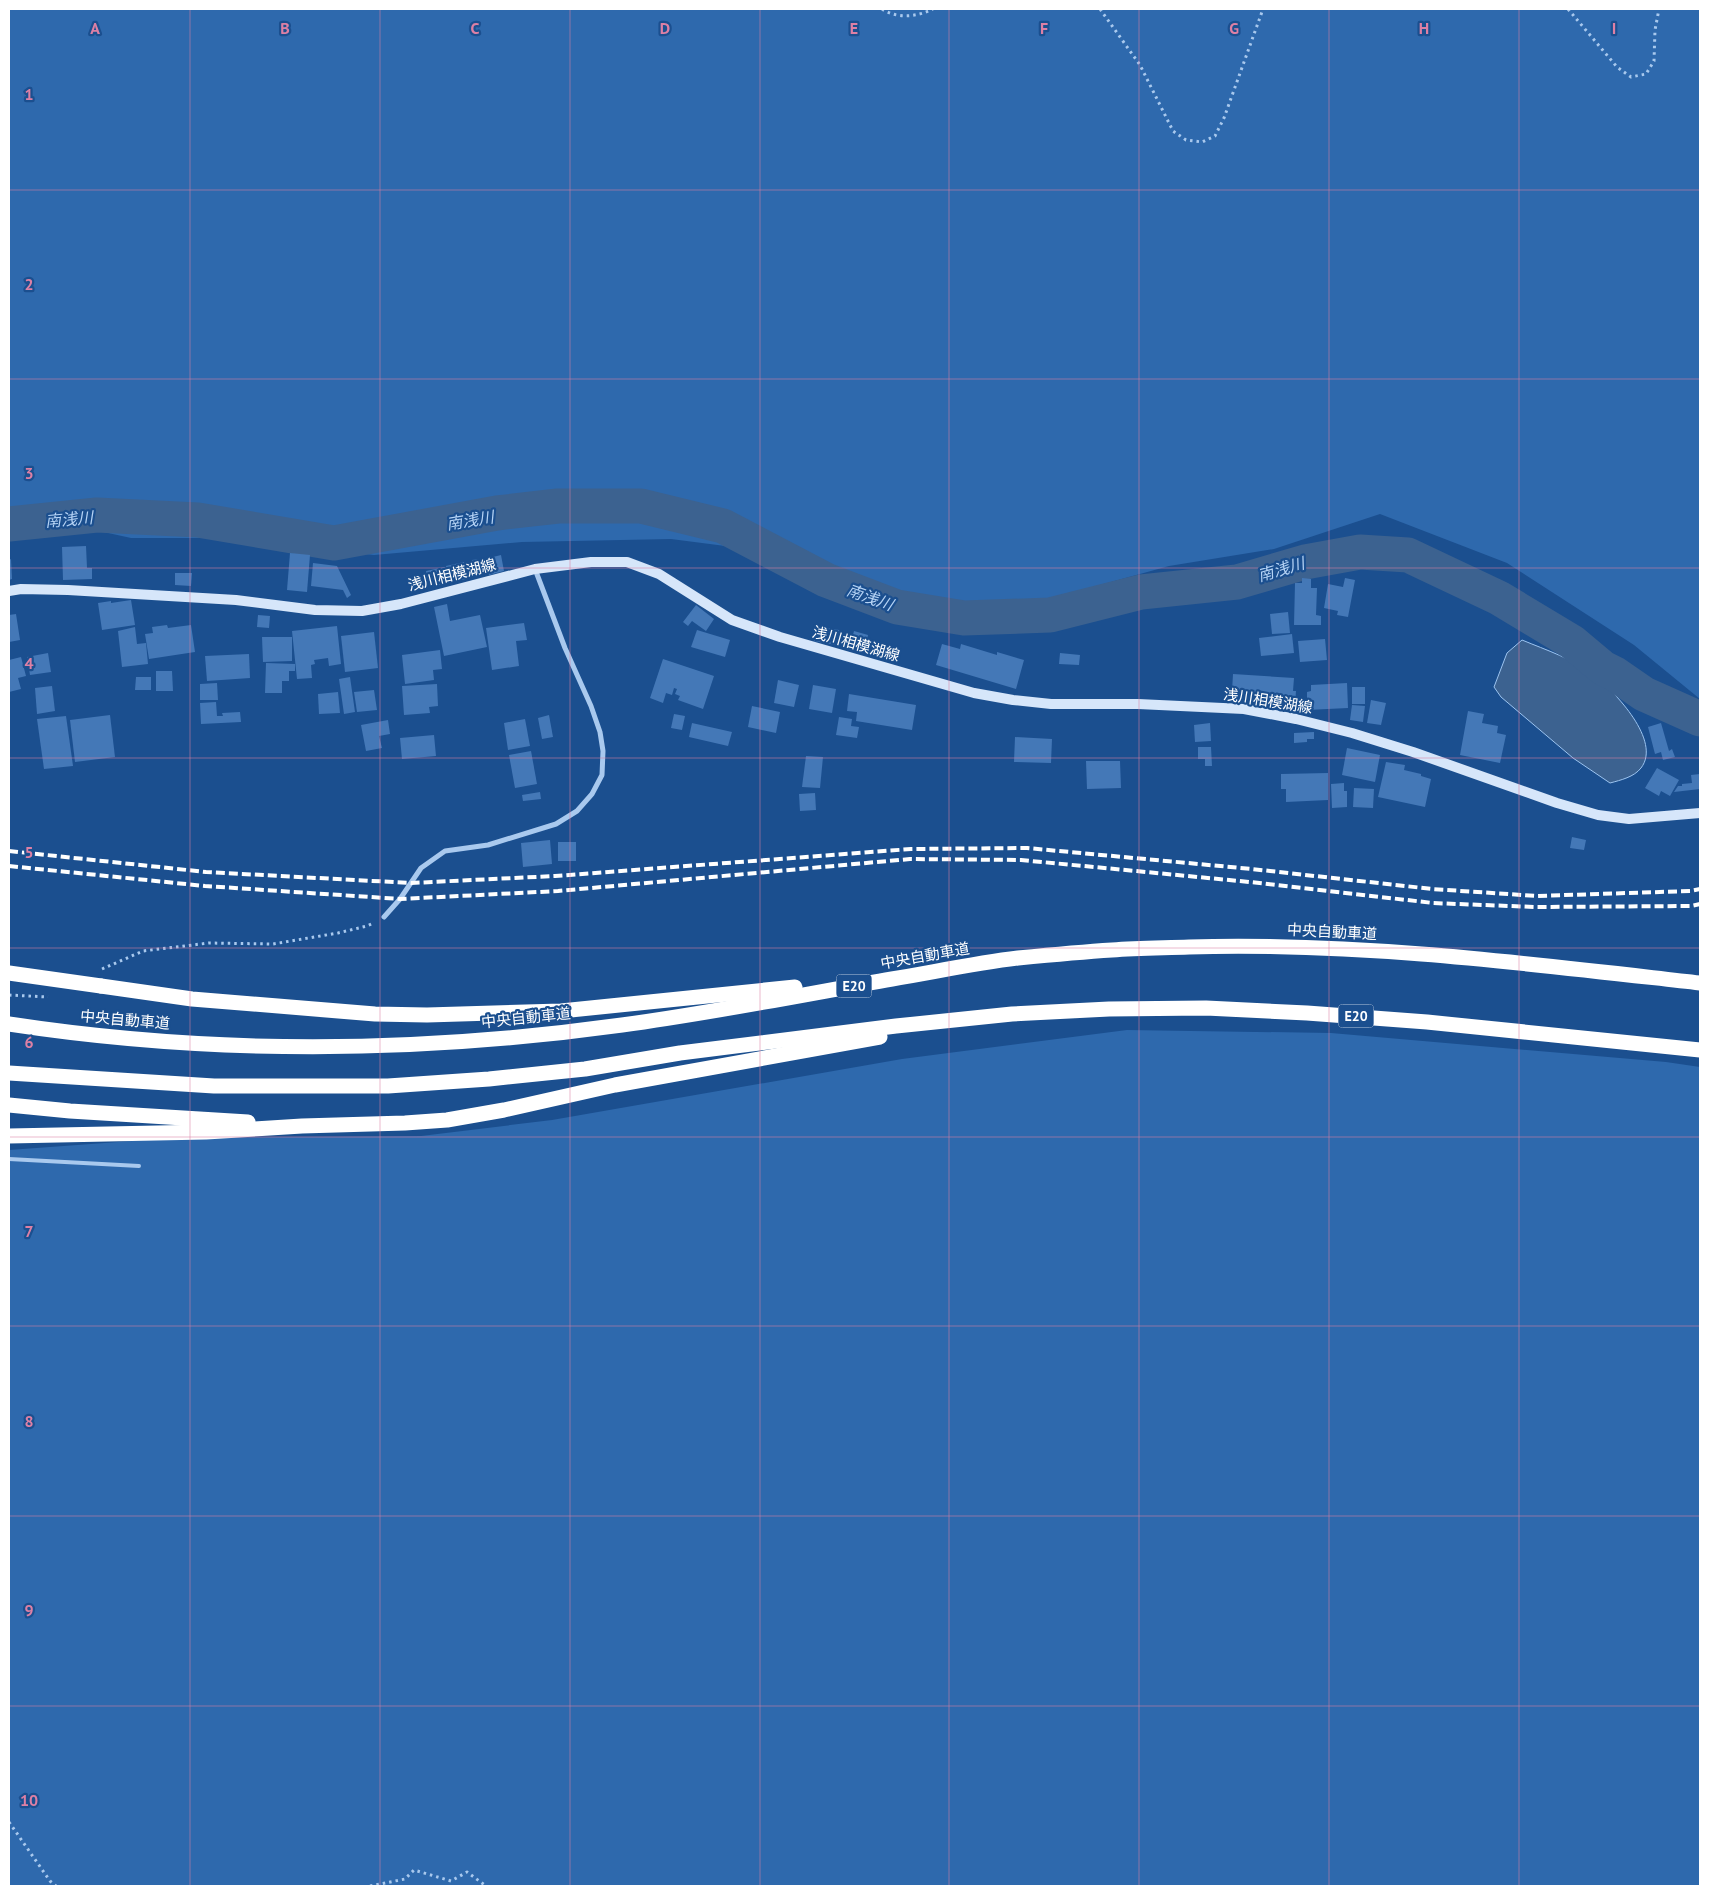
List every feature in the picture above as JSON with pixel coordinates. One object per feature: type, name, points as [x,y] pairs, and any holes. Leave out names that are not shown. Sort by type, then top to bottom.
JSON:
[{"type":"highway","name":"中央自動車道","points":[[9,1024],[98,1035],[202,1044],[291,1048],[407,1045],[504,1039],[623,1025],[1015,959],[1118,949],[1314,947],[1472,958],[1700,982]]},
{"type":"highway","points":[[9,973],[192,999],[375,1014],[477,1014],[562,1010],[919,974]]},
{"type":"highway","name":"E20","points":[[9,1073],[214,1086],[388,1086],[489,1079],[585,1069],[680,1053],[896,1026],[1012,1014],[1109,1009],[1206,1008],[1307,1013],[1427,1022],[1700,1050]]},
{"type":"highway","points":[[9,1136],[206,1132],[447,1120],[504,1110],[615,1085],[1012,1014]]},
{"type":"highway","points":[[9,1105],[70,1111],[302,1126]]},
{"type":"main road","name":"浅川相模湖線","points":[[9,590],[68,590],[236,600],[315,610],[362,611],[401,604],[535,570],[591,562],[627,562],[659,574],[732,620],[807,645],[974,693],[1012,700],[1051,704],[1138,704],[1244,709],[1296,718],[1352,733],[1413,752],[1557,804],[1598,815],[1629,819],[1700,813]]},
{"type":"street","points":[[384,917],[400,899],[421,868],[445,851],[488,845],[556,824],[577,811],[592,794],[602,775],[603,751],[600,732],[535,570]]},
{"type":"lane","points":[[9,1159],[139,1166]]},
{"type":"path","points":[[882,9],[889,13],[910,16],[933,9]]},
{"type":"path","points":[[1100,9],[1140,65],[1172,131],[1186,140],[1202,142],[1215,136],[1224,118],[1263,9]]},
{"type":"path","points":[[1568,9],[1618,67],[1631,77],[1646,74],[1654,61],[1655,30],[1659,9]]},
{"type":"path","points":[[99,970],[143,951],[209,943],[273,944],[367,926],[384,917]]},
{"type":"path","points":[[9,995],[54,997]]},
{"type":"path","points":[[9,1822],[50,1881],[56,1886]]},
{"type":"path","points":[[370,1886],[405,1879],[414,1870],[451,1881],[467,1872],[486,1886]]},
{"type":"shaded area","points":[[9,9],[1700,9],[1700,699],[1634,645],[1507,563],[1380,514],[1274,549],[1169,566],[1053,598],[923,605],[810,557],[671,539],[522,542],[374,555],[216,538],[131,538],[17,513],[9,515]]},
{"type":"shaded area","points":[[1522,640],[1560,655],[1587,670],[1614,693],[1641,731],[1645,744],[1646,757],[1641,768],[1635,774],[1610,783],[1573,758],[1501,697],[1494,687],[1507,653]]},
{"type":"shaded area","points":[[1127,1030],[1331,1033],[1666,1062],[1700,1067],[1700,1886],[9,1886],[9,1150],[173,1138],[421,1136],[552,1120],[902,1059]]},
{"type":"building","points":[[86,546],[87,568],[92,568],[92,579],[63,580],[62,547]]},
{"type":"building","points":[[290,553],[310,555],[307,592],[287,590]]},
{"type":"building","points":[[501,555],[504,571],[489,575],[485,559]]},
{"type":"building","points":[[11,559],[12,579],[9,580],[9,560]]},
{"type":"building","points":[[479,559],[482,573],[474,575],[472,560]]},
{"type":"building","points":[[464,562],[467,579],[450,582],[446,566]]},
{"type":"building","points":[[313,563],[337,566],[351,595],[347,598],[343,590],[311,586]]},
{"type":"building","points":[[445,567],[448,583],[430,587],[426,571]]},
{"type":"building","points":[[175,573],[192,573],[191,586],[175,585]]},
{"type":"building","points":[[1302,578],[1311,579],[1311,588],[1317,588],[1316,615],[1321,616],[1321,625],[1294,625],[1295,583],[1302,583]]},
{"type":"building","points":[[1345,578],[1355,580],[1348,617],[1337,615],[1338,611],[1324,608],[1328,584],[1343,587]]},
{"type":"building","points":[[131,600],[135,625],[102,630],[98,603]]},
{"type":"building","points":[[447,604],[450,621],[480,615],[487,647],[444,656],[434,607]]},
{"type":"building","points":[[696,605],[714,619],[706,631],[692,621],[688,626],[683,622]]},
{"type":"building","points":[[1288,612],[1290,633],[1272,634],[1270,614]]},
{"type":"building","points":[[16,614],[20,640],[9,642],[9,615]]},
{"type":"building","points":[[258,615],[270,616],[269,628],[257,627]]},
{"type":"building","points":[[524,623],[527,640],[516,641],[519,666],[492,670],[486,628]]},
{"type":"building","points":[[167,625],[168,628],[191,625],[195,652],[149,659],[145,634],[153,633],[152,627]]},
{"type":"building","points":[[337,626],[341,664],[329,666],[328,658],[314,660],[315,664],[311,665],[312,678],[297,679],[292,631]]},
{"type":"building","points":[[817,626],[839,630],[836,645],[814,641]]},
{"type":"building","points":[[135,627],[137,644],[146,643],[148,664],[122,667],[118,631]]},
{"type":"building","points":[[697,630],[730,640],[725,657],[691,647]]},
{"type":"building","points":[[854,631],[868,635],[864,653],[849,650]]},
{"type":"building","points":[[374,632],[378,668],[345,672],[341,636]]},
{"type":"building","points":[[1292,634],[1294,653],[1261,656],[1259,638]]},
{"type":"building","points":[[262,637],[292,637],[292,661],[263,662]]},
{"type":"building","points":[[1325,639],[1327,660],[1300,662],[1298,641]]},
{"type":"building","points":[[942,644],[960,649],[961,644],[997,655],[997,652],[1024,660],[1016,689],[936,665]]},
{"type":"building","points":[[440,650],[442,669],[433,670],[434,680],[405,684],[402,655]]},
{"type":"building","points":[[48,653],[51,672],[30,675],[27,657]]},
{"type":"building","points":[[1060,653],[1080,655],[1079,665],[1059,664]]},
{"type":"building","points":[[249,654],[250,678],[207,681],[205,656]]},
{"type":"building","points":[[21,657],[26,676],[18,678],[21,689],[9,692],[9,660]]},
{"type":"building","points":[[663,659],[714,676],[703,709],[678,700],[680,696],[675,694],[677,689],[674,688],[672,695],[666,693],[663,703],[650,698]]},
{"type":"building","points":[[266,663],[295,664],[295,671],[289,671],[289,681],[282,681],[282,693],[265,693]]},
{"type":"building","points":[[156,671],[172,671],[173,691],[156,691]]},
{"type":"building","points":[[1233,674],[1294,678],[1293,691],[1296,691],[1295,705],[1263,703],[1263,701],[1252,700],[1252,695],[1232,691]]},
{"type":"building","points":[[136,677],[151,677],[151,690],[135,690]]},
{"type":"building","points":[[350,677],[355,712],[344,714],[339,679]]},
{"type":"building","points":[[778,680],[799,685],[794,707],[774,703]]},
{"type":"building","points":[[217,683],[218,700],[200,700],[200,684]]},
{"type":"building","points":[[1347,683],[1348,708],[1307,710],[1307,692],[1311,691],[1311,685]]},
{"type":"building","points":[[437,684],[438,706],[429,707],[430,713],[404,715],[402,686]]},
{"type":"building","points":[[813,685],[836,689],[832,713],[809,709]]},
{"type":"building","points":[[52,686],[55,711],[37,714],[35,688]]},
{"type":"building","points":[[1352,687],[1365,687],[1365,704],[1352,704]]},
{"type":"building","points":[[374,690],[377,710],[357,712],[354,692]]},
{"type":"building","points":[[338,692],[340,713],[319,714],[318,694]]},
{"type":"building","points":[[849,694],[916,705],[912,730],[856,721],[857,712],[847,711]]},
{"type":"building","points":[[1371,700],[1386,703],[1381,725],[1367,723]]},
{"type":"building","points":[[216,702],[217,716],[223,716],[222,713],[240,712],[241,722],[201,724],[200,703]]},
{"type":"building","points":[[1352,705],[1365,706],[1363,722],[1350,720]]},
{"type":"building","points":[[752,706],[780,712],[776,733],[748,727]]},
{"type":"building","points":[[1468,711],[1484,714],[1482,723],[1498,726],[1497,733],[1506,735],[1500,763],[1460,755]]},
{"type":"building","points":[[674,714],[685,716],[682,730],[671,728]]},
{"type":"building","points":[[110,715],[115,757],[75,762],[70,720]]},
{"type":"building","points":[[549,715],[553,737],[542,739],[538,718]]},
{"type":"building","points":[[66,716],[73,766],[44,769],[37,719]]},
{"type":"building","points":[[839,717],[852,719],[851,726],[859,727],[857,738],[836,735]]},
{"type":"building","points":[[525,719],[530,746],[508,750],[504,723]]},
{"type":"building","points":[[388,720],[390,734],[379,736],[382,748],[366,751],[361,725]]},
{"type":"building","points":[[692,723],[732,732],[728,746],[689,737]]},
{"type":"building","points":[[1210,723],[1211,741],[1195,742],[1194,725]]},
{"type":"building","points":[[1661,723],[1669,751],[1672,749],[1675,757],[1663,760],[1661,752],[1655,754],[1648,727]]},
{"type":"building","points":[[1314,732],[1314,739],[1307,739],[1307,742],[1294,743],[1294,733]]},
{"type":"building","points":[[434,735],[436,756],[402,759],[400,738]]},
{"type":"building","points":[[1015,737],[1052,739],[1051,763],[1014,762]]},
{"type":"building","points":[[1198,747],[1211,747],[1212,766],[1205,766],[1205,759],[1198,759]]},
{"type":"building","points":[[1347,748],[1380,755],[1375,782],[1342,775]]},
{"type":"building","points":[[531,751],[537,784],[515,788],[509,755]]},
{"type":"building","points":[[806,756],[823,757],[820,788],[802,787]]},
{"type":"building","points":[[1086,761],[1120,761],[1121,788],[1087,789]]},
{"type":"building","points":[[1386,762],[1405,765],[1404,770],[1421,774],[1421,776],[1431,779],[1425,807],[1378,797]]},
{"type":"building","points":[[1657,768],[1679,780],[1670,796],[1661,791],[1659,796],[1645,788]]},
{"type":"building","points":[[1328,773],[1328,800],[1286,802],[1286,789],[1281,789],[1281,774]]},
{"type":"building","points":[[1700,774],[1700,789],[1674,792],[1682,784],[1692,783],[1691,775]]},
{"type":"building","points":[[1344,783],[1344,791],[1347,791],[1347,807],[1332,808],[1331,784]]},
{"type":"building","points":[[1354,788],[1374,789],[1373,808],[1353,807]]},
{"type":"building","points":[[540,792],[541,799],[523,801],[522,795]]},
{"type":"building","points":[[815,793],[816,810],[800,811],[799,794]]},
{"type":"building","points":[[1572,837],[1586,840],[1584,850],[1570,848]]},
{"type":"building","points":[[550,840],[552,864],[523,867],[521,843]]},
{"type":"building","points":[[558,842],[576,842],[576,861],[558,861]]},
{"type":"waterway","name":"南浅川","points":[[9,524],[97,515],[198,520],[334,543],[497,513],[558,506],[641,506],[723,526],[826,580],[897,607],[964,618],[1050,615],[1141,592],[1237,582],[1305,562],[1360,552],[1408,555],[1499,598],[1572,642],[1603,668],[1644,694],[1700,719]]},
{"type":"railway","points":[[9,851],[206,872],[411,883],[555,876],[911,849],[1027,848],[1252,869],[1432,889],[1537,896],[1690,891],[1700,889]]},
{"type":"railway","points":[[9,866],[205,886],[400,899],[558,891],[910,859],[1021,860],[1250,882],[1433,903],[1535,907],[1691,906],[1700,904]]}]
